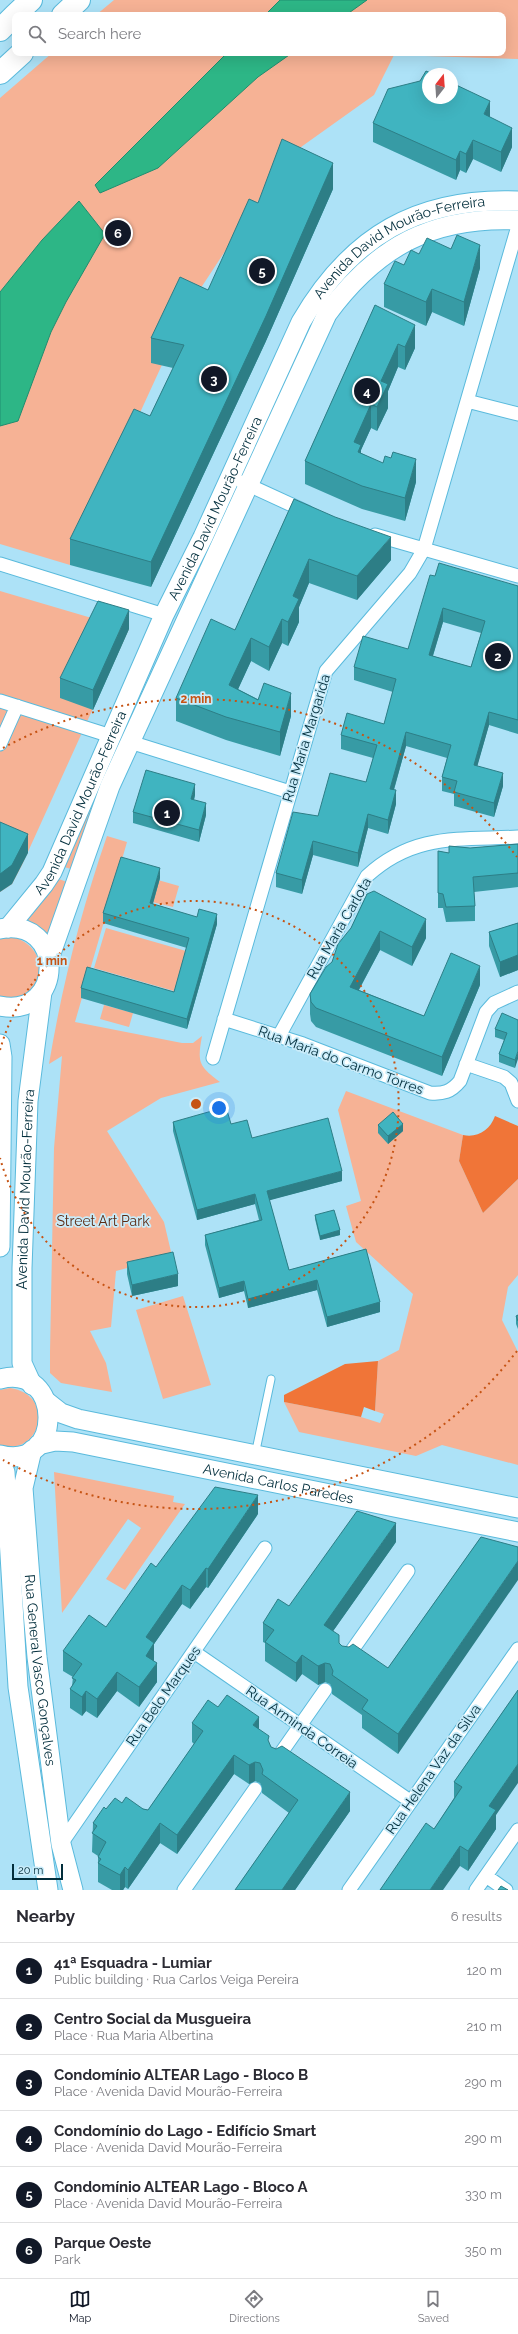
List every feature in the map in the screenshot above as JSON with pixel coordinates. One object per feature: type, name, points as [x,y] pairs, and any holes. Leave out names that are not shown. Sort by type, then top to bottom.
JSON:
[{"type":"highway","points":[[18,12],[31,0]]},
{"type":"highway","points":[[66,12],[79,0]]},
{"type":"highway","points":[[0,30],[12,18]]},
{"type":"highway","points":[[0,73],[19,56]]},
{"type":"street","name":"Avenida David Mourão-Ferreira","points":[[4,928],[44,884],[52,872],[164,615],[231,477],[301,322],[317,294],[338,268],[361,248],[386,230],[418,215],[459,204],[487,200],[518,201]]},
{"type":"street","name":"Avenida David Mourão-Ferreira","points":[[32,1385],[22,1363],[22,1268],[28,1101],[42,992],[48,982],[50,971],[49,960],[110,786],[327,314],[345,289],[366,267],[387,252],[427,232],[462,222],[492,219],[518,220]]},
{"type":"street","name":"Rua Maria Margarida","points":[[213,1058],[326,671],[410,573],[424,549],[518,226]]},
{"type":"street","points":[[467,401],[518,414]]},
{"type":"street","points":[[231,477],[319,517]]},
{"type":"street","points":[[364,531],[518,576]]},
{"type":"street","points":[[0,564],[164,615]]},
{"type":"street","points":[[0,701],[111,736]]},
{"type":"street","points":[[0,744],[17,706]]},
{"type":"street","points":[[130,742],[290,792]]},
{"type":"street","name":"Rua Maria Carlota","points":[[279,1036],[367,876],[383,862],[399,852],[420,844],[518,837]]},
{"type":"street","points":[[4,928],[30,933],[46,949],[49,960]]},
{"type":"street","points":[[0,1006],[9,1008],[21,1006],[32,1001],[42,992]]},
{"type":"street","name":"Rua Maria do Carmo Torres","points":[[224,1019],[279,1036],[430,1093],[442,1094],[454,1088],[466,1064],[486,1012],[494,1003],[518,992]]},
{"type":"street","name":"Avenida David Mourão-Ferreira","points":[[0,1044],[0,1247]]},
{"type":"street","points":[[466,1064],[504,1077],[511,1083],[518,1101]]},
{"type":"street","points":[[0,1379],[18,1379],[32,1385]]},
{"type":"street","name":"Avenida Carlos Paredes","points":[[32,1385],[38,1389],[47,1402],[61,1413],[78,1420],[518,1508]]},
{"type":"street","name":"Rua General Vasco Gonçalves","points":[[47,1402],[49,1425],[35,1448],[23,1488],[37,1657],[61,1844],[73,1890]]},
{"type":"street","name":"Avenida Carlos Paredes","points":[[0,1455],[18,1456],[55,1441],[73,1442],[518,1532]]},
{"type":"street","name":"Rua General Vasco Gonçalves","points":[[0,1463],[5,1472],[18,1687],[48,1890]]},
{"type":"street","name":"Rua Belo Marques","points":[[61,1844],[265,1548]]},
{"type":"street","points":[[346,1659],[408,1571]]},
{"type":"street","name":"Rua Helena Vaz da Silva","points":[[349,1890],[518,1649]]},
{"type":"street","name":"Rua Arminda Correia","points":[[194,1652],[410,1801]]},
{"type":"street","points":[[276,1760],[325,1690]]},
{"type":"street","points":[[184,1890],[255,1789]]},
{"type":"street","points":[[476,1890],[486,1876],[513,1847],[518,1830]]},
{"type":"street","points":[[486,1876],[506,1890]]},
{"type":"lane","points":[[255,1455],[271,1378]]},
{"type":"green space","points":[[114,0],[518,0],[518,59],[425,56],[506,56],[506,12],[100,12]]},
{"type":"green space","points":[[49,56],[394,56],[374,95],[287,157],[189,306],[70,565],[0,544],[0,98]]},
{"type":"green space","points":[[0,591],[129,629],[22,865],[12,884],[0,892]]},
{"type":"green space","points":[[129,720],[131,721],[71,869],[61,866]]},
{"type":"green space","name":"Street Art Park","points":[[107,836],[127,842],[75,1022],[182,1043],[193,1043],[202,1036],[200,1052],[201,1063],[208,1072],[220,1082],[161,1098],[107,1131],[164,1222],[172,1256],[116,1271],[111,1327],[90,1331],[106,1363],[112,1392],[61,1383],[50,1373],[54,1148],[62,1056],[49,1064],[73,949]]},
{"type":"green space","points":[[56,878],[67,882],[48,936],[26,920],[45,898]]},
{"type":"green space","points":[[158,880],[179,886],[173,907],[152,902]]},
{"type":"green space","points":[[106,928],[186,951],[174,991],[94,968]]},
{"type":"green space","points":[[13,937],[23,941],[36,954],[40,963],[40,972],[38,981],[25,995],[0,998],[0,938]]},
{"type":"green space","points":[[104,1005],[133,1013],[129,1027],[100,1019]]},
{"type":"green space","points":[[346,1091],[463,1135],[459,1161],[483,1213],[518,1179],[518,1275],[508,1287],[502,1320],[518,1352],[518,1465],[442,1445],[416,1456],[299,1432],[284,1402],[361,1417],[380,1423],[384,1414],[375,1411],[378,1361],[399,1350],[413,1294],[356,1242],[346,1206],[361,1201],[338,1110]]},
{"type":"green space","points":[[183,1296],[211,1385],[163,1399],[136,1310]]},
{"type":"green space","points":[[10,1388],[25,1393],[34,1402],[38,1412],[38,1424],[34,1434],[25,1442],[14,1446],[0,1445],[0,1390]]},
{"type":"green space","points":[[54,1472],[174,1496],[173,1502],[185,1504],[125,1590],[106,1579],[141,1528],[128,1519],[62,1613]]},
{"type":"shaded area","points":[[280,0],[367,0],[350,12],[268,12]]},
{"type":"shaded area","points":[[224,56],[288,56],[258,77],[158,168],[100,193],[95,185]]},
{"type":"shaded area","points":[[79,201],[105,234],[66,302],[51,332],[18,421],[0,426],[0,292],[42,240]]},
{"type":"shaded area","points":[[495,1116],[518,1126],[518,1179],[483,1213],[459,1161],[463,1135],[468,1136],[483,1132],[493,1121]]},
{"type":"shaded area","points":[[378,1361],[375,1411],[364,1407],[361,1417],[284,1402],[284,1395],[345,1364]]},
{"type":"building","points":[[422,78],[422,104],[458,104],[458,86],[490,101],[484,114],[512,128],[501,152],[473,140],[466,154],[460,151],[456,160],[373,123],[388,89],[420,81]]},
{"type":"building","points":[[282,139],[333,163],[266,316],[151,562],[70,539],[134,409],[150,416],[184,345],[151,338],[180,277],[208,290],[249,199],[258,203]]},
{"type":"building","points":[[457,235],[480,245],[464,302],[432,289],[426,302],[384,284],[395,261],[404,265],[411,250],[419,254],[427,238],[451,249]]},
{"type":"building","points":[[375,305],[415,325],[405,347],[398,344],[381,381],[388,384],[377,407],[371,404],[354,442],[361,445],[358,452],[383,463],[385,456],[391,458],[393,452],[416,459],[405,498],[362,486],[305,461]]},
{"type":"building","points":[[294,499],[335,517],[391,537],[357,576],[309,559],[293,596],[299,599],[288,622],[282,619],[269,647],[251,638],[229,685],[258,700],[264,683],[291,693],[280,732],[226,717],[176,698],[211,619],[235,630]]},
{"type":"building","points":[[439,563],[518,586],[518,720],[489,712],[474,765],[503,773],[494,803],[454,792],[457,781],[442,777],[451,745],[406,732],[390,789],[396,790],[388,820],[368,814],[358,853],[313,841],[302,880],[276,873],[293,812],[318,816],[330,773],[366,782],[377,745],[341,735],[347,713],[384,724],[396,679],[354,667],[363,636],[408,649],[430,575],[435,576]],"holes":[[[443,608],[485,621],[471,667],[429,655]]]},
{"type":"building","points":[[98,601],[129,610],[93,690],[60,678]]},
{"type":"building","points":[[146,770],[195,784],[191,799],[206,803],[199,830],[133,812]]},
{"type":"building","points":[[0,822],[28,834],[12,865],[0,874]]},
{"type":"building","points":[[518,844],[518,873],[473,877],[475,906],[446,907],[443,894],[438,893],[438,851],[449,853],[449,846],[470,848]]},
{"type":"building","points":[[121,857],[160,868],[150,903],[197,917],[199,909],[217,914],[187,1019],[81,988],[87,967],[174,992],[189,938],[103,913]]},
{"type":"building","points":[[374,891],[426,919],[412,947],[380,931],[350,987],[424,1016],[451,953],[480,966],[442,1057],[316,1008],[311,1002],[310,994],[326,967],[332,962],[338,944],[351,928],[367,894]]},
{"type":"building","points":[[518,923],[518,955],[500,962],[489,932]]},
{"type":"building","points":[[502,1013],[518,1020],[518,1051],[515,1060],[499,1054],[507,1033],[495,1029]]},
{"type":"building","points":[[226,1107],[231,1124],[247,1120],[252,1138],[328,1118],[342,1171],[267,1191],[289,1270],[366,1249],[380,1302],[327,1317],[317,1280],[248,1299],[244,1281],[219,1288],[205,1235],[262,1220],[255,1194],[197,1210],[173,1122]]},
{"type":"building","points":[[393,1112],[403,1124],[388,1136],[378,1125]]},
{"type":"building","points":[[334,1210],[340,1230],[320,1236],[315,1215]]},
{"type":"building","points":[[173,1252],[178,1274],[132,1285],[127,1262]]},
{"type":"building","points":[[215,1487],[258,1495],[208,1569],[206,1568],[190,1590],[182,1585],[146,1637],[154,1643],[146,1656],[157,1663],[139,1687],[117,1672],[97,1699],[86,1691],[82,1697],[70,1689],[76,1680],[72,1678],[82,1664],[63,1651],[89,1615],[106,1627],[151,1563],[156,1567]]},
{"type":"building","points":[[357,1511],[396,1523],[324,1625],[339,1635],[339,1643],[342,1646],[349,1647],[353,1644],[388,1668],[481,1537],[518,1547],[518,1561],[398,1734],[362,1709],[368,1700],[332,1675],[333,1671],[330,1664],[325,1663],[318,1666],[302,1655],[296,1663],[265,1642],[274,1630],[263,1623],[278,1599],[289,1606]]},
{"type":"building","points":[[518,1690],[518,1764],[489,1806],[496,1810],[468,1851],[460,1846],[430,1890],[380,1890],[426,1823],[434,1829],[462,1787],[454,1782]]},
{"type":"building","points":[[227,1695],[259,1717],[253,1725],[269,1736],[268,1740],[271,1747],[276,1749],[282,1746],[350,1792],[282,1890],[235,1890],[298,1800],[262,1774],[263,1770],[260,1763],[255,1762],[249,1765],[234,1755],[177,1835],[160,1823],[128,1870],[125,1867],[120,1875],[98,1863],[101,1859],[98,1857],[106,1842],[92,1833],[97,1826],[93,1823],[104,1807],[106,1809],[115,1798],[122,1803],[126,1797],[143,1809],[148,1810],[203,1731],[192,1723],[208,1700],[218,1707]]},
{"type":"building","points":[[501,1886],[508,1890],[498,1890]]},
{"type":"place","name":"Parque Oeste","points":[[118,233]]},
{"type":"place","name":"Condomínio ALTEAR Lago - Bloco A","points":[[262,271]]},
{"type":"place","name":"Condomínio ALTEAR Lago - Bloco B","points":[[214,379]]},
{"type":"place","name":"Condomínio do Lago - Edifício Smart","points":[[367,391]]},
{"type":"place","name":"Centro Social da Musgueira","points":[[498,656]]},
{"type":"place","name":"41ª Esquadra - Lumiar","points":[[167,813]]}]
